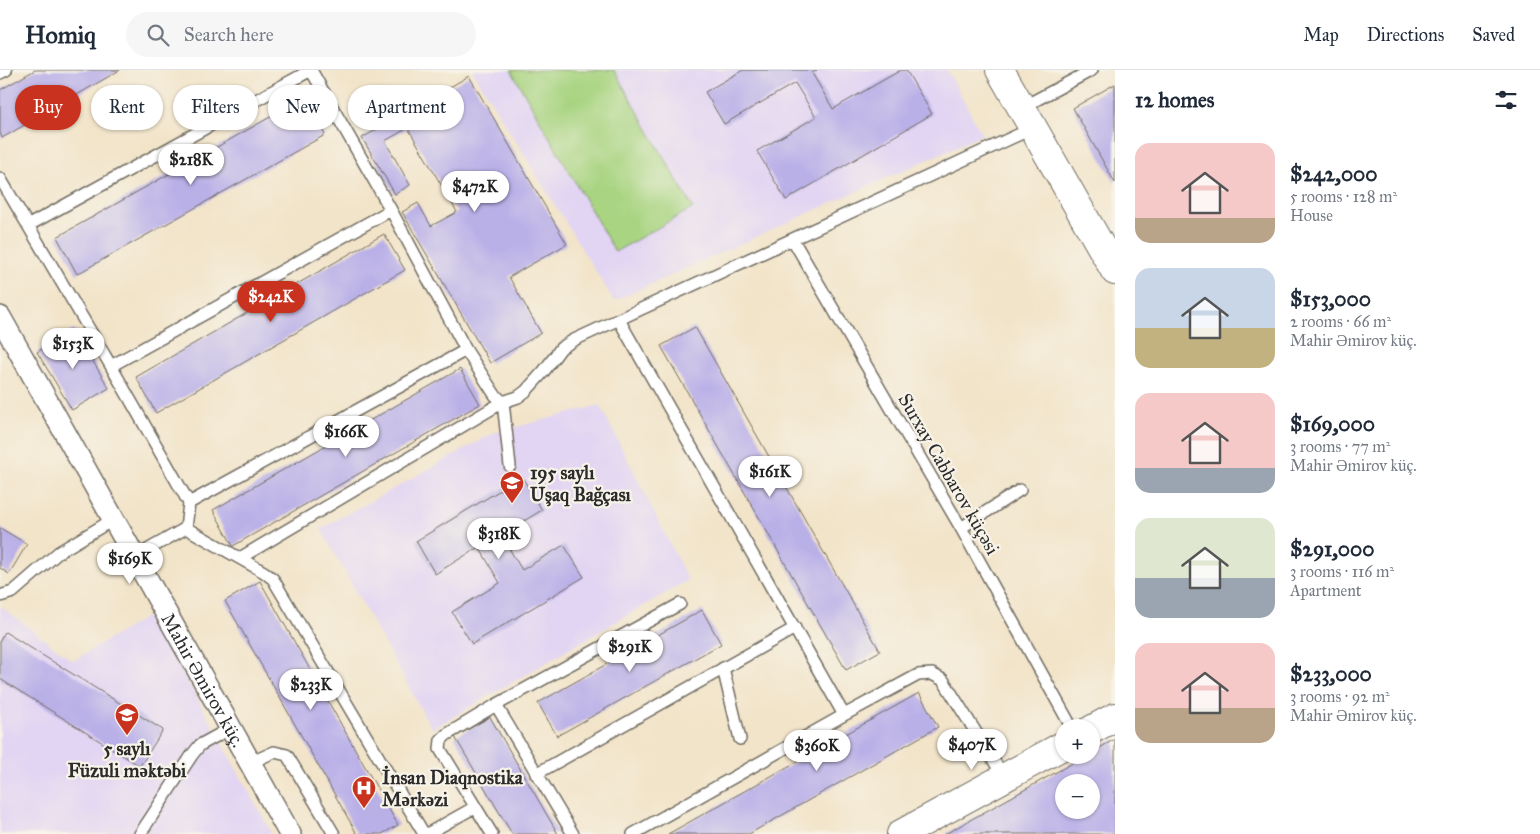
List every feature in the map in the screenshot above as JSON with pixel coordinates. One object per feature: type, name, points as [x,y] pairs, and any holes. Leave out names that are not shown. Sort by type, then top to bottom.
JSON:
[{"type":"street","points":[[1000,70],[1115,271]]},
{"type":"street","name":"Mahir Əmirov küç.","points":[[0,318],[290,834]]},
{"type":"street","points":[[1100,725],[1115,717]]},
{"type":"street","points":[[901,834],[1055,750]]},
{"type":"lane","points":[[0,73],[6,70]]},
{"type":"lane","points":[[29,225],[311,70],[391,210],[466,350],[494,395],[503,402],[510,466]]},
{"type":"lane","points":[[240,558],[503,402],[518,397],[544,371],[561,348],[574,340],[793,240],[1027,118],[1092,70]]},
{"type":"lane","points":[[0,178],[189,503],[186,528]]},
{"type":"lane","points":[[111,366],[391,210]]},
{"type":"lane","name":"Surxay Cabbarov küçəsi","points":[[793,240],[961,528],[1067,719]]},
{"type":"lane","points":[[619,320],[844,715]]},
{"type":"lane","points":[[189,503],[466,350]]},
{"type":"lane","points":[[961,528],[1020,490]]},
{"type":"lane","points":[[0,596],[13,592],[58,552],[114,519]]},
{"type":"lane","points":[[186,528],[273,579],[426,834],[475,807]]},
{"type":"lane","points":[[134,556],[186,528]]},
{"type":"lane","points":[[492,834],[440,749],[441,740],[496,705],[680,604]]},
{"type":"lane","points":[[536,774],[795,628]]},
{"type":"lane","points":[[723,668],[740,739]]},
{"type":"lane","points":[[633,834],[918,675],[932,674],[943,680],[1004,777]]},
{"type":"lane","points":[[496,705],[573,834]]},
{"type":"lane","points":[[140,834],[200,746],[231,728]]},
{"type":"lane","points":[[250,763],[274,752],[287,755],[334,834]]},
{"type":"shaded area","points":[[472,70],[947,70],[982,135],[614,301]]},
{"type":"shaded area","points":[[600,405],[688,580],[432,729],[321,529],[494,433]]},
{"type":"shaded area","points":[[0,606],[73,661],[151,614],[272,834],[0,834]]},
{"type":"green space","points":[[511,70],[614,70],[693,208],[615,252]]},
{"type":"building","points":[[35,70],[120,70],[81,92],[81,85],[15,85],[16,130],[2,138],[0,133],[0,90]]},
{"type":"building","points":[[743,70],[817,70],[812,73],[833,109],[901,70],[906,70],[932,114],[786,200],[757,151],[816,117],[795,83],[724,124],[705,92]]},
{"type":"building","points":[[469,76],[567,244],[509,277],[541,333],[490,363],[402,212],[418,203],[431,226],[457,212],[409,130],[464,130],[464,85],[453,85]]},
{"type":"building","points":[[1115,84],[1115,183],[1073,108]]},
{"type":"building","points":[[268,118],[268,130],[322,130],[325,135],[77,274],[57,237],[247,130],[258,130],[258,124]]},
{"type":"building","points":[[376,130],[404,130],[385,141],[410,185],[395,194],[362,138]]},
{"type":"building","points":[[384,234],[405,270],[156,413],[136,377]]},
{"type":"building","points":[[695,327],[880,651],[846,670],[661,346]]},
{"type":"building","points":[[74,330],[109,388],[72,410],[37,352]]},
{"type":"building","points":[[460,369],[480,404],[233,546],[213,510]]},
{"type":"building","points":[[522,477],[542,510],[501,535],[522,570],[564,545],[584,577],[472,644],[452,612],[500,583],[479,547],[435,574],[416,541]]},
{"type":"building","points":[[0,528],[27,544],[9,574],[0,568]]},
{"type":"building","points":[[260,581],[398,825],[382,834],[357,834],[225,601]]},
{"type":"building","points":[[702,610],[721,644],[557,736],[538,703]]},
{"type":"building","points":[[5,632],[163,730],[140,766],[0,679],[0,640]]},
{"type":"building","points":[[919,693],[938,727],[749,834],[668,834]]},
{"type":"building","points":[[490,717],[558,834],[512,834],[455,737]]},
{"type":"building","points":[[1115,739],[1115,834],[945,834],[1071,764],[1100,764],[1100,748]]},
{"type":"place","name":"195 saylı Uşaq Bağçası","points":[[512,504]]},
{"type":"place","name":"5 saylı Füzuli məktəbi","points":[[127,736]]},
{"type":"place","name":"İnsan Diaqnostika Mərkəzi","points":[[364,809]]}]
